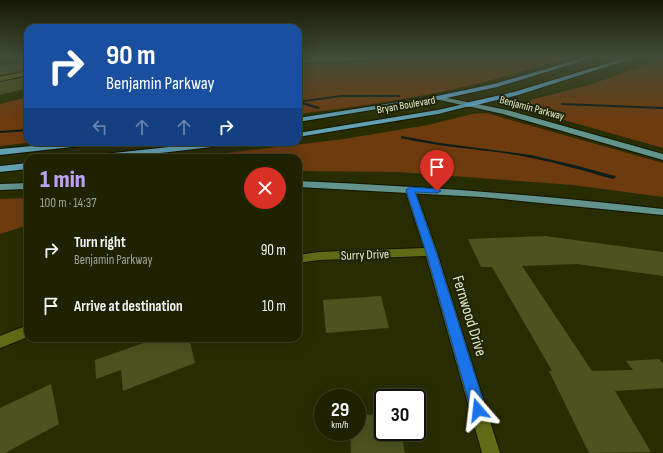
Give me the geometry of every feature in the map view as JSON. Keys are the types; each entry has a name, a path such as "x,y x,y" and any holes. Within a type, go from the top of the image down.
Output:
{"highway":[{"name":"Bryan Boulevard","path":"436,98 495,86 518,79"},
{"name":"Bryan Boulevard","path":"302,134 438,112 516,94 563,79"},
{"name":"Benjamin Parkway","path":"302,119 436,98"},
{"path":"0,152 59,146"},
{"path":"130,154 202,146"},
{"path":"0,169 24,166"}],"main road":[{"name":"Benjamin Parkway","path":"436,98 504,112 663,157"},
{"path":"302,184 464,192 598,204 663,212"},
{"path":"0,187 24,186"}],"street":[{"name":"Fernwood Drive","path":"410,190 431,252 491,453"},
{"name":"Surry Drive","path":"302,258 319,256 431,252"},
{"path":"0,342 24,333"}],"shaded area":[{"path":"302,79 493,79 422,96 302,113"},
{"path":"606,79 663,79 663,148 532,111 527,107 531,100"},
{"path":"24,98 24,143 0,146 0,104"},
{"path":"486,113 663,163 663,197 573,185 398,172 302,171 302,154 218,154 285,146 302,146 302,144 344,139 428,125 472,114"},
{"path":"24,198 24,226 0,234 0,199"}],"building":[{"path":"24,79 24,89 0,95 0,82"},
{"path":"545,236 663,252 663,276 577,264 522,266 592,371 633,370 626,361 659,359 663,364 663,388 615,391 651,452 589,453 549,371 552,371 492,267 481,267 468,239"},
{"path":"381,296 389,328 326,333 323,300"},
{"path":"147,342 190,342 195,363 123,391 121,370 96,379 95,360"},
{"path":"51,384 59,424 5,453 0,453 0,408"},
{"path":"374,414 374,441 403,441 405,453 351,453 350,441 366,441 366,415"}],"waterway":[{"path":"302,101 341,96 399,96"},
{"path":"302,103 318,108"},
{"path":"562,104 663,108"},
{"path":"0,132 24,130"},
{"path":"403,137 440,144 531,156 613,177"}],"route":[{"path":"437,191 410,190 431,252 478,410"}]}
